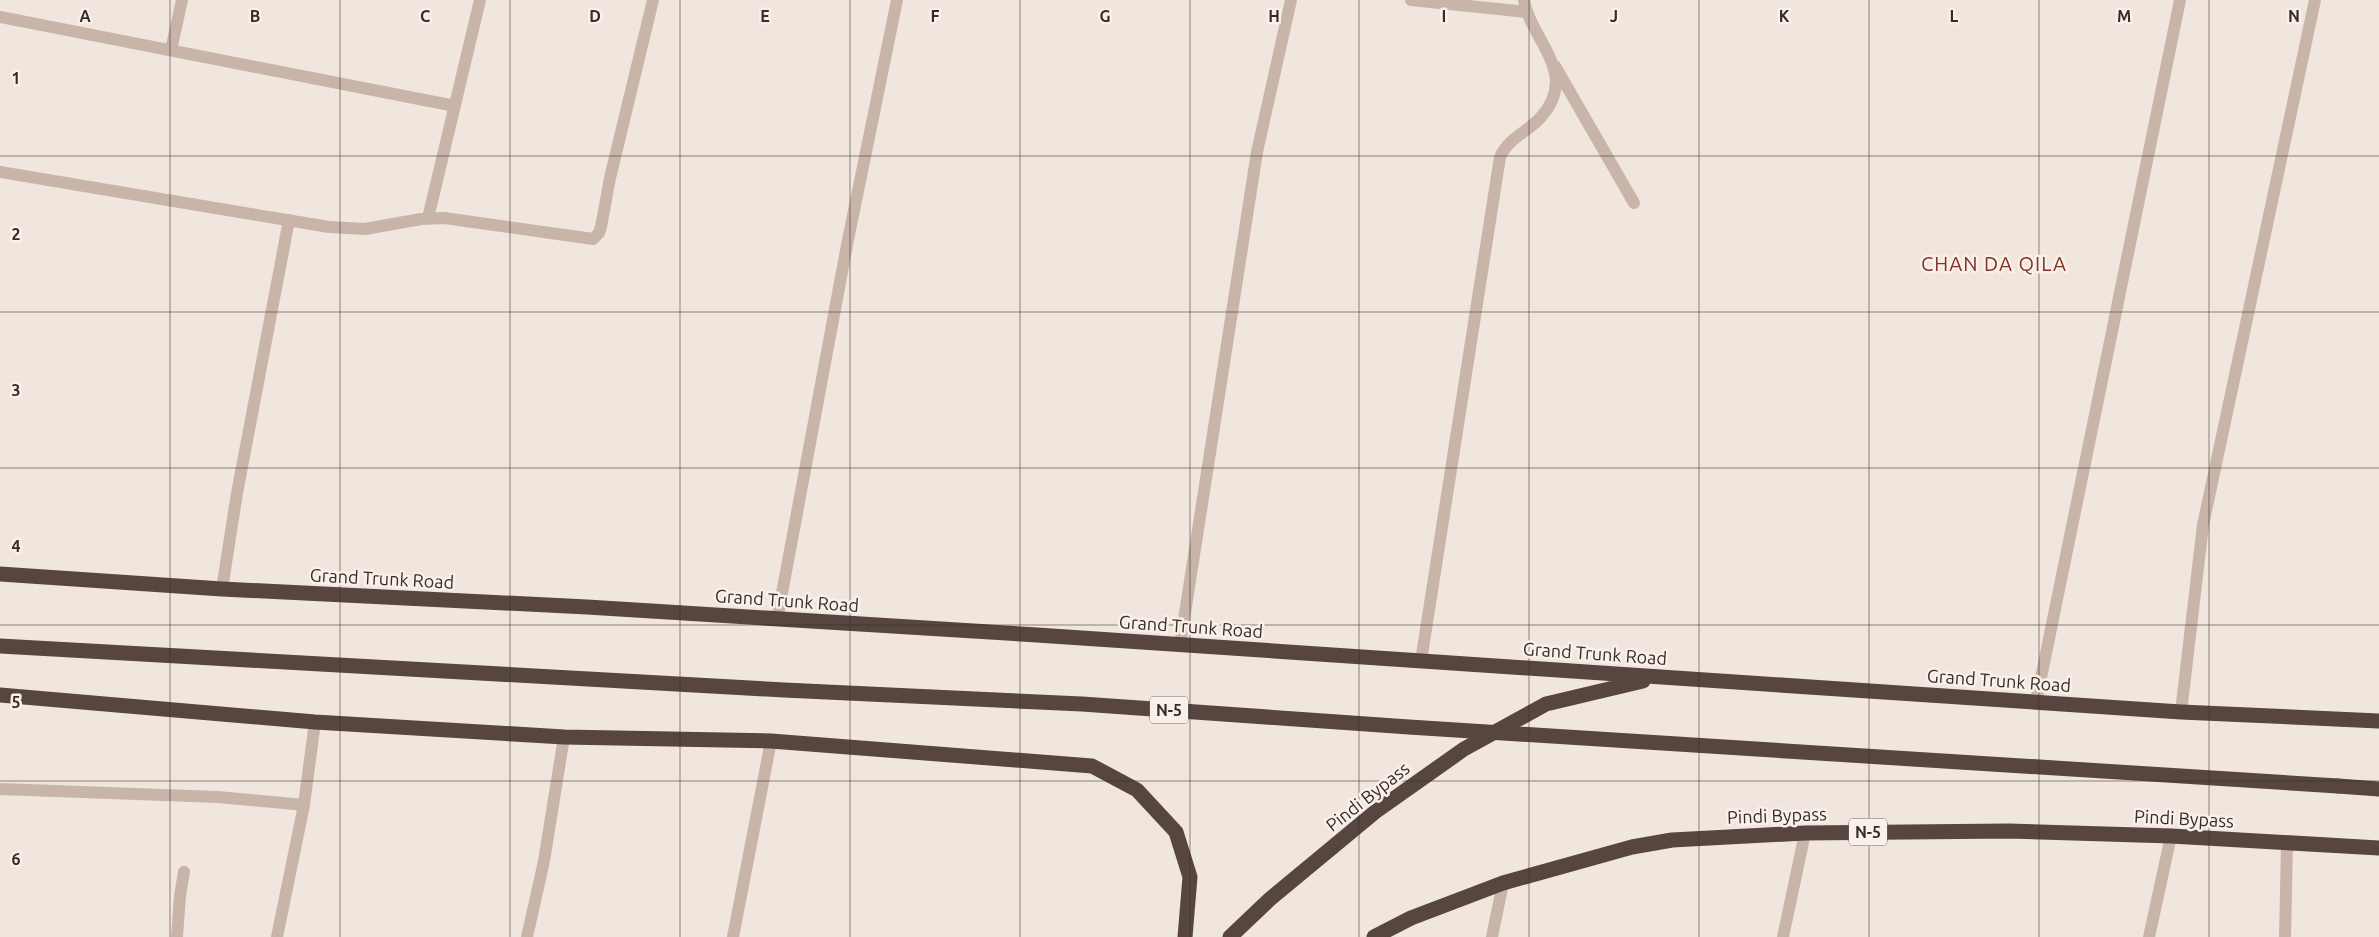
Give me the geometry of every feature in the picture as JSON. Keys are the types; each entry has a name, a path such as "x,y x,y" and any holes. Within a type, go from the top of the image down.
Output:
{"highway":[{"name":"Grand Trunk Road","path":"0,574 222,589 586,607 2182,712 2379,722"},
{"name":"N-5","path":"0,646 784,690 1082,704 1399,727 2379,789"},
{"name":"Pindi Bypass","path":"1230,937 1270,900 1375,812 1464,749 1546,704 1659,677"},
{"path":"0,695 316,722 564,737 771,741 1092,766 1137,790 1176,832 1190,877 1184,937"},
{"name":"Pindi Bypass","path":"1374,937 1411,918 1503,884 1632,848 1672,840 1805,833 2009,831 2171,836 2379,848"}],"street":[{"path":"171,50 182,0"},
{"path":"428,218 480,0"},
{"path":"0,172 329,227 365,229 428,218 444,218 593,239 599,233 653,0"},
{"path":"777,620 847,245 897,0"},
{"path":"1180,645 1257,152 1291,0"},
{"path":"1411,0 1525,6 1554,64 1634,203"},
{"path":"2036,702 2180,0"},
{"path":"2182,712 2203,525 2315,0"},
{"path":"0,17 455,106"},
{"path":"1421,661 1500,157 1503,150 1512,140 1537,123 1551,104 1555,88 1554,64"},
{"path":"222,589 289,220"},
{"path":"277,937 304,805 316,722"},
{"path":"528,937 544,861 564,737"},
{"path":"733,937 771,741"},
{"path":"0,789 218,797 304,805"},
{"path":"1783,937 1805,833"},
{"path":"2149,937 2171,836"},
{"path":"2285,937 2288,843"},
{"path":"178,937 180,891 184,872"},
{"path":"1492,937 1503,884"}],"district":[{"name":"CHAN DA QILA","path":"1994,264"}]}
